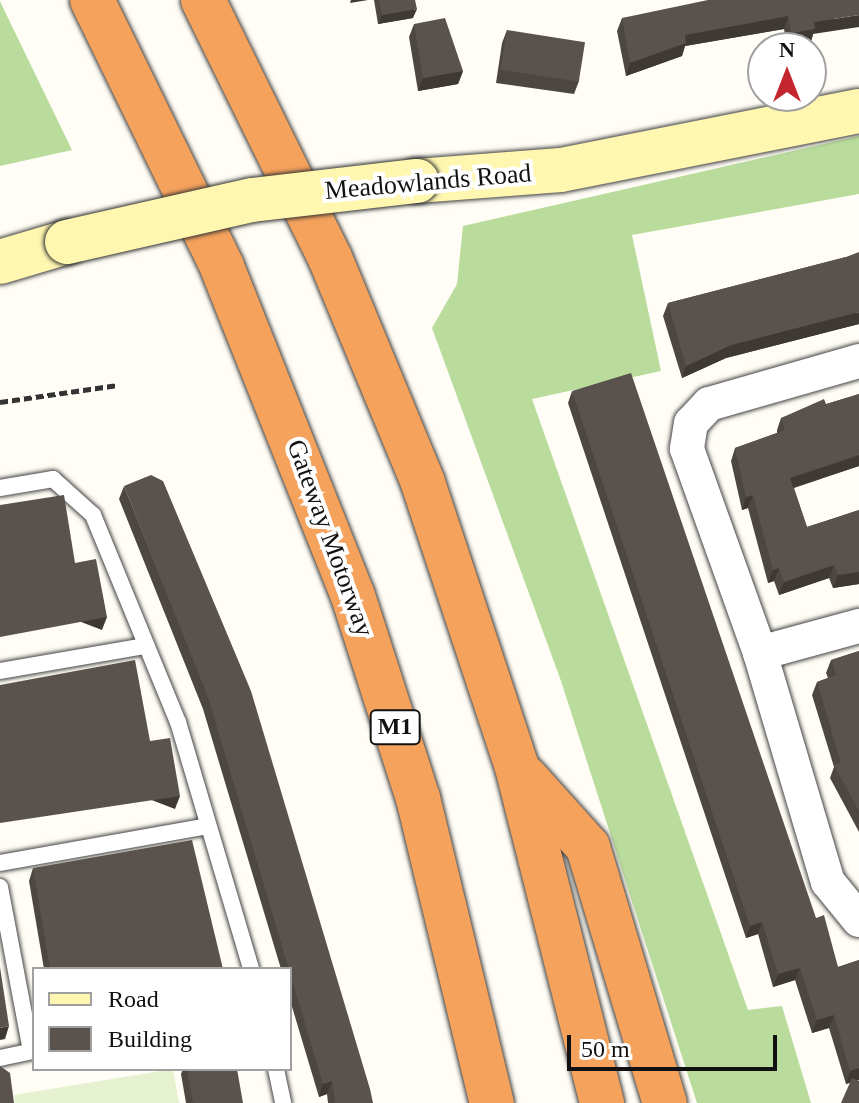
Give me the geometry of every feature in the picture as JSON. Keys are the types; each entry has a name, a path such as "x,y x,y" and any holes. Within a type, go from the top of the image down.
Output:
{"highway":[{"name":"Gateway Motorway","path":"92,0 222,267 343,566 418,798 492,1103"},
{"path":"203,0 274,137 390,396 517,767 602,1103"},
{"path":"517,767 588,847 665,1103"}],"main road":[{"name":"Meadowlands Road","path":"0,262 67,242 252,200 417,181 561,170 859,111"}],"street":[{"path":"859,361 709,404 691,423 687,449 760,653 828,882 859,920"},
{"path":"760,653 859,626"}],"lane":[{"path":"0,488 53,479 75,492 93,515 178,722 250,967"},
{"path":"0,671 145,646"},
{"path":"0,863 207,826"},
{"path":"0,887 32,1046"},
{"path":"0,1058 32,1051"},
{"path":"276,1071 283,1103"}],"path":[{"path":"0,402 118,385"}],"green space":[{"path":"0,1 9,20 72,150 0,166"},
{"path":"859,136 859,194 632,235 661,371 532,399 748,1010 782,1006 811,1103 697,1103 561,681 432,328 457,284 463,226"},
{"path":"173,1071 179,1103 15,1103 14,1095"}],"building":[{"path":"379,0 415,0 417,9 382,15"},
{"path":"708,0 859,0 859,15 814,22 815,29 791,32 788,16 685,35 686,43 630,63 622,18"},
{"path":"445,18 463,71 423,78 414,24"},
{"path":"507,30 585,42 579,82 501,70"},
{"path":"859,252 859,312 731,345 686,366 668,303"},
{"path":"631,373 816,918 824,915 838,967 859,960 859,1068 850,1071 834,1015 817,1020 800,968 778,974 762,922 750,926 572,391"},
{"path":"859,394 859,455 790,478 807,527 859,510 859,572 838,575 834,565 784,582 779,568 773,570 753,495 746,497 735,448 785,430 781,418 824,399 826,404"},
{"path":"151,475 163,481 251,691 373,1103 335,1103 332,1081 323,1084 292,980 292,967 288,967 208,697 124,486"},
{"path":"64,495 75,563 96,559 107,617 0,637 0,505"},
{"path":"859,651 859,811 834,765 841,763 817,682 836,675 831,660"},
{"path":"135,660 150,741 170,738 180,796 0,823 0,685"},
{"path":"192,840 223,967 50,967 33,868"},
{"path":"0,967 9,1026 0,1028"},
{"path":"0,1066 10,1073 14,1103 0,1103"},
{"path":"187,1071 237,1071 243,1103 193,1103"},
{"path":"852,1078 859,1081 859,1103 841,1103"}]}
